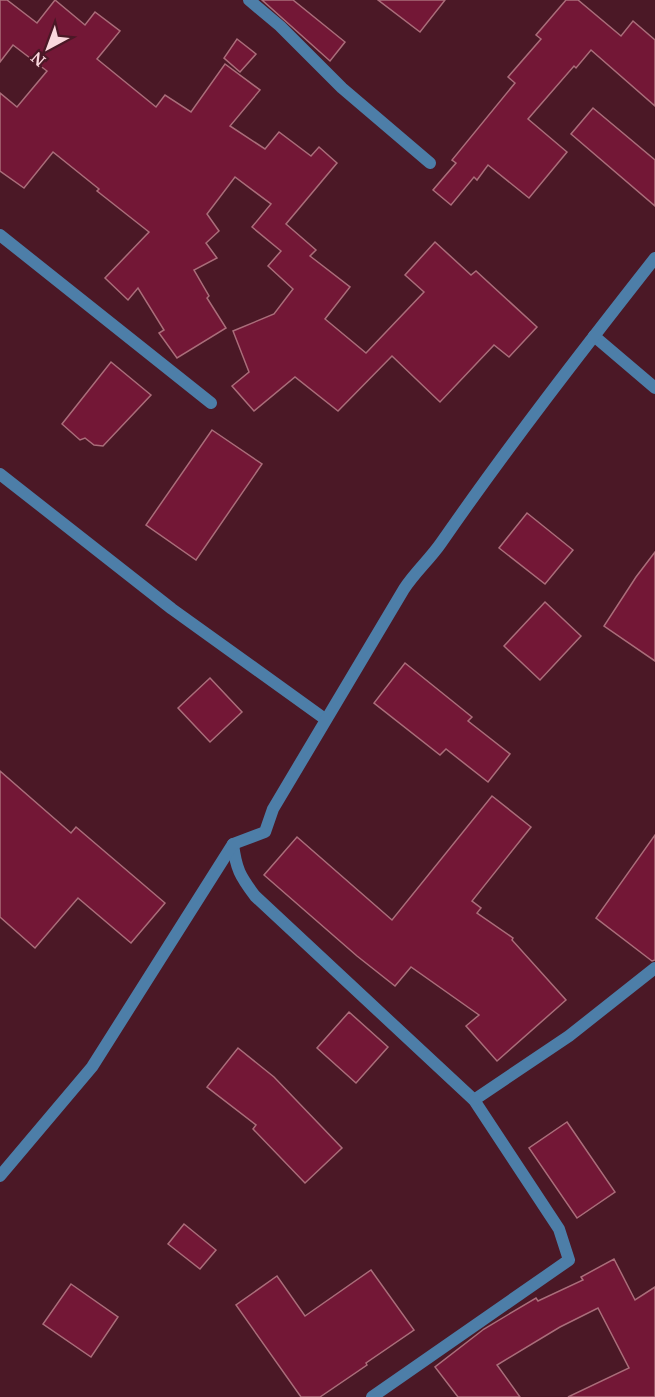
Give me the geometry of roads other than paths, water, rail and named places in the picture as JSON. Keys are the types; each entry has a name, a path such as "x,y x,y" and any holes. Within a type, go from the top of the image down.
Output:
{"street":[{"path":"249,0 280,26 342,88 430,164"},
{"path":"0,235 211,403"},
{"path":"0,1176 92,1067 233,844 265,832 273,809 325,719 347,687 417,569 435,551 594,336 655,258"},
{"path":"594,336 655,388"},
{"path":"0,474 172,609 325,719"},
{"path":"233,844 236,865 242,879 255,896 474,1101 559,1229 569,1260 372,1397"},
{"path":"474,1101 569,1036 655,968"}]}
